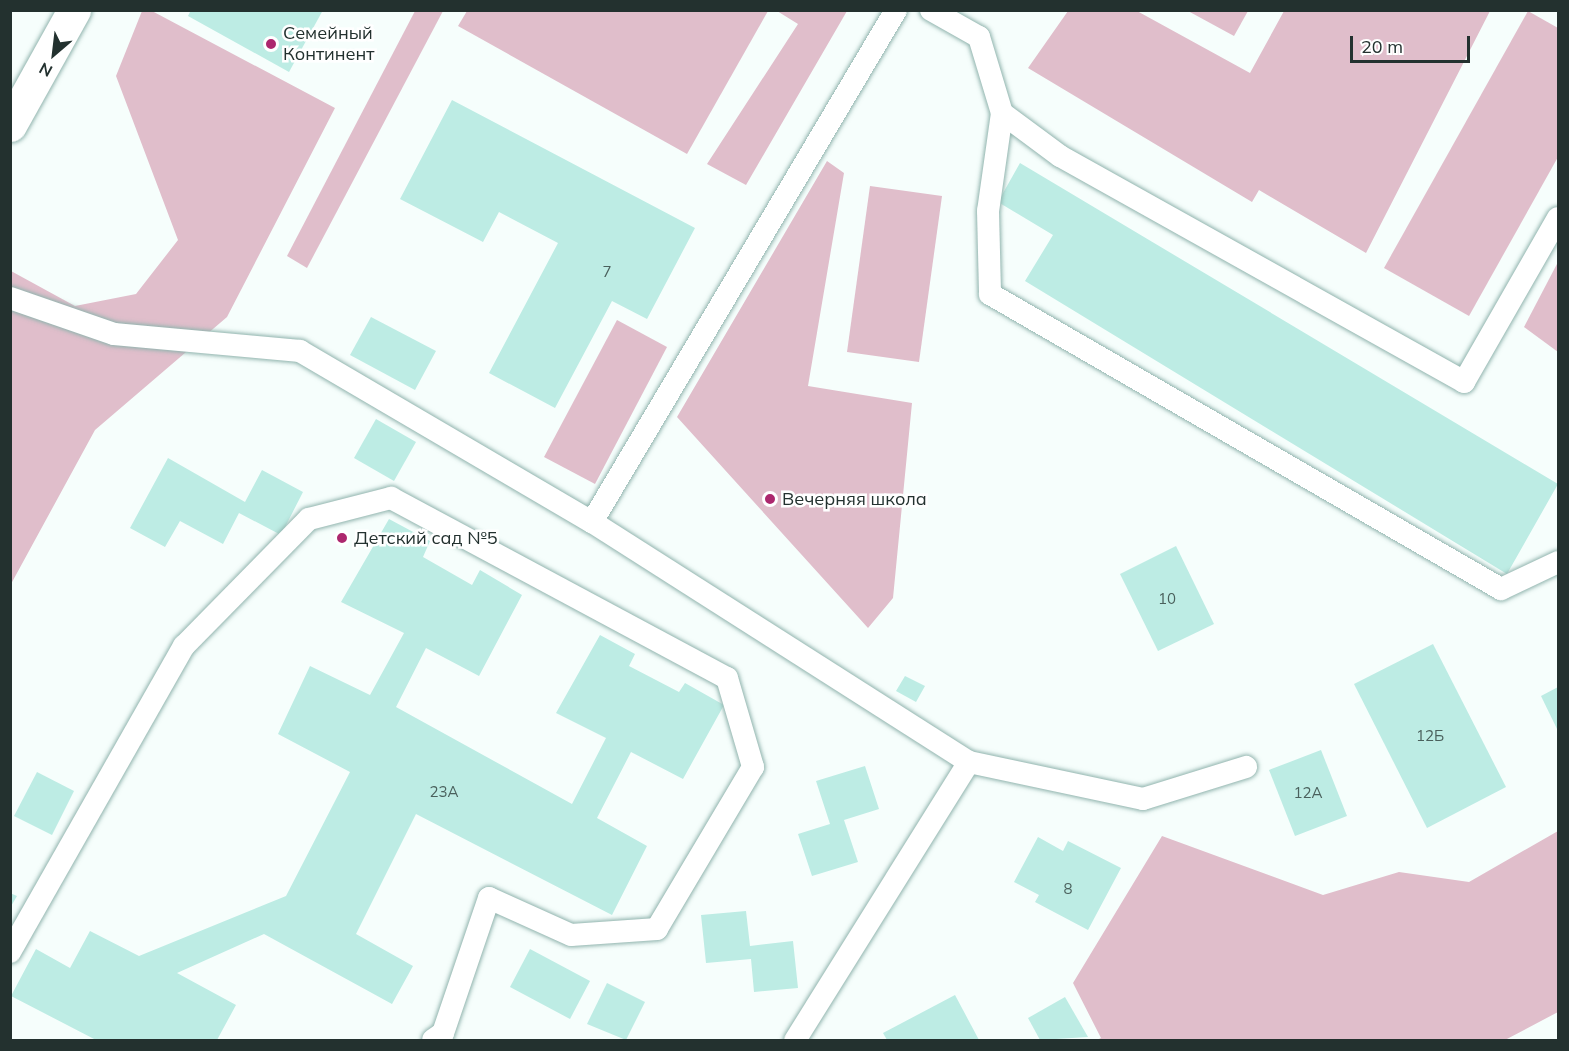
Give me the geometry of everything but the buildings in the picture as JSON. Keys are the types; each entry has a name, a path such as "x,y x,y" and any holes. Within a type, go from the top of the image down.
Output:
{"street":[{"path":"10,125 74,10"}],"lane":[{"path":"592,522 896,10"},
{"path":"931,10 979,37 1002,113 988,212 990,294 1501,589 1558,562"},
{"path":"1002,113 1060,156 1464,382 1558,218"},
{"path":"10,298 114,334 300,351 592,522 969,762 1143,799 1246,767"},
{"path":"10,952 184,645 309,519 391,498 727,678 753,767 657,929 571,935 489,898 444,1038"},
{"path":"795,1041 969,762"}],"shaded area":[{"path":"768,10 687,154 458,26 467,11"},
{"path":"142,11 152,11 335,108 227,317 95,430 11,584 11,271 75,306 136,294 178,240 116,76"},
{"path":"415,11 443,11 307,268 287,256"},
{"path":"777,11 847,11 746,185 707,164 798,24"},
{"path":"1068,11 1137,11 1250,73 1284,11 1490,11 1366,253 1259,190 1252,202 1028,68"},
{"path":"1188,11 1248,11 1234,36"},
{"path":"1528,11 1558,28 1558,157 1469,316 1384,268"},
{"path":"827,161 844,173 808,386 912,403 893,598 868,628 677,417"},
{"path":"870,186 942,196 919,362 847,352"},
{"path":"1558,262 1558,352 1524,327"},
{"path":"617,320 667,347 595,484 544,457"},
{"path":"1558,831 1558,1012 1505,1040 1097,1040 1101,1038 1073,983 1162,836 1323,895 1399,872 1469,882"}],"place":[{"name":"Семейный Континент","path":"271,44"},
{"name":"Вечерняя школа","path":"770,499"},
{"name":"Детский сад №5","path":"342,538"}]}
